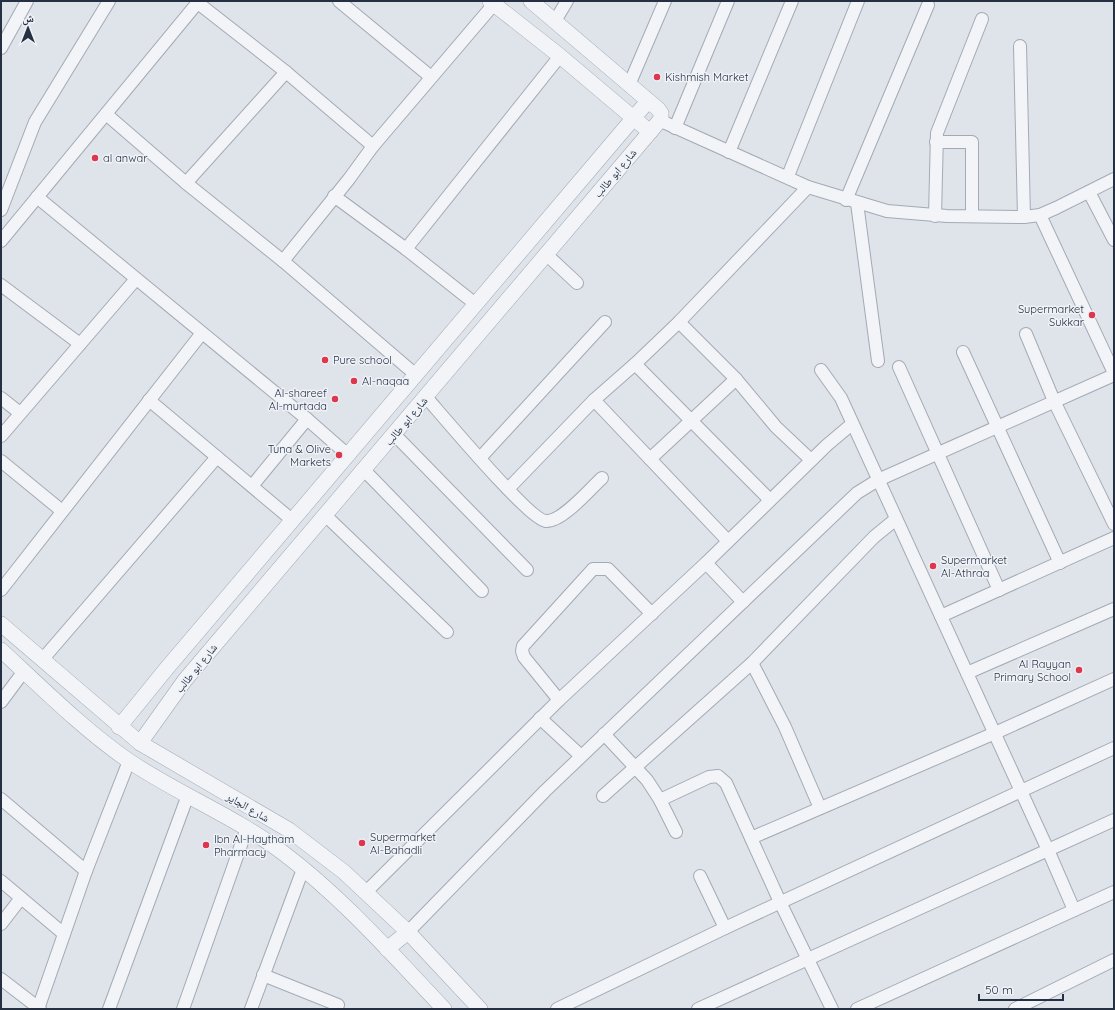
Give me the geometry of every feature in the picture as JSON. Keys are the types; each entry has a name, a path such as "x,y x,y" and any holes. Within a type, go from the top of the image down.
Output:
{"street":[{"path":"2,42 27,1"},
{"path":"1,210 35,122 109,1"},
{"path":"339,1 431,76"},
{"path":"531,1 661,113 655,126"},
{"path":"555,21 567,1"},
{"path":"629,85 665,1"},
{"path":"675,128 728,1"},
{"path":"729,152 792,1"},
{"path":"788,176 858,1"},
{"path":"1,241 199,2 286,72 373,146"},
{"path":"283,261 349,179 373,146 492,3 560,56 634,118 655,126 675,128 788,176 808,187 851,202 887,212 934,216 1024,217 1040,215 1114,180"},
{"path":"878,361 851,202 928,5"},
{"path":"934,216 937,133 982,19"},
{"path":"1020,46 1024,217"},
{"path":"406,249 560,56"},
{"path":"186,182 286,72"},
{"name":"شارع ابو طالب","path":"119,727 292,520 648,101"},
{"path":"106,114 283,261 416,375"},
{"name":"شارع ابو طالب","path":"140,743 185,680 655,126"},
{"path":"936,142 972,142 972,216"},
{"path":"508,489 594,400 679,322 808,187"},
{"path":"1089,192 1114,240"},
{"path":"334,196 406,249 473,302"},
{"path":"37,197 307,419 348,455"},
{"path":"560,205 577,218"},
{"path":"387,949 408,932 581,756 857,493 878,480 1114,374 1040,215"},
{"path":"546,255 577,283"},
{"path":"1,436 136,279"},
{"path":"1,285 80,344"},
{"path":"480,458 605,322"},
{"path":"679,322 736,379 776,427 811,460"},
{"path":"1,590 202,333"},
{"path":"1026,334 1054,401 1114,524"},
{"path":"963,352 996,427 1060,562"},
{"path":"635,364 770,500"},
{"path":"899,367 999,590"},
{"path":"821,370 841,398 1021,790 1074,910"},
{"path":"650,459 736,379"},
{"path":"426,397 508,489 538,518 546,521 558,519 602,478"},
{"path":"1,398 20,413"},
{"path":"149,400 292,520"},
{"path":"594,400 728,541"},
{"path":"252,486 307,419"},
{"path":"366,892 540,718 706,564 811,460 843,430 852,424"},
{"path":"394,434 527,570"},
{"path":"42,660 217,457"},
{"path":"1,461 62,511"},
{"path":"364,470 482,591"},
{"path":"325,515 447,632"},
{"path":"603,796 752,664 874,537 896,519"},
{"path":"941,616 1114,538"},
{"path":"706,564 743,602"},
{"path":"559,700 524,657 522,651 523,646 593,570 608,569 652,614"},
{"path":"967,673 1114,609"},
{"name":"شارع الجاير","path":"1,624 119,727 140,743 289,830 344,872 408,932 480,1009"},
{"name":"شارع الجاير","path":"1,650 70,714 129,761 247,828 282,851 334,895 444,1009"},
{"path":"752,664 785,727 820,808"},
{"path":"167,668 185,680"},
{"path":"1,702 24,671"},
{"path":"751,838 995,733 1114,678"},
{"path":"540,718 581,756"},
{"path":"604,734 646,780 660,800 676,832"},
{"path":"557,1009 780,902 1114,748"},
{"path":"1,979 39,1009 86,871 129,761"},
{"path":"660,800 709,777 718,776 726,783 780,902 832,1009"},
{"path":"109,1009 188,795"},
{"path":"1,799 86,871"},
{"path":"698,1009 807,958 1114,820"},
{"path":"183,1009 247,828"},
{"path":"251,1009 303,869"},
{"path":"700,876 725,928"},
{"path":"1,882 64,934"},
{"path":"857,1009 1114,892"},
{"path":"1,924 22,898"},
{"path":"1015,1009 1114,960"},
{"path":"263,975 338,1005"}],"place":[{"name":"Kishmish Market","path":"657,77"},
{"name":"al anwar","path":"95,158"},
{"name":"Supermarket Sukkar","path":"1092,315"},
{"name":"Pure school","path":"325,360"},
{"name":"Al-naqaa","path":"354,381"},
{"name":"Al-shareef Al-murtada","path":"335,399"},
{"name":"Tuna & Olive Markets","path":"339,455"},
{"name":"Supermarket Al-Athraa","path":"933,566"},
{"name":"Al Rayyan Primary School","path":"1079,670"},
{"name":"Supermarket Al-Bahadli","path":"362,843"},
{"name":"Ibn Al-Haytham Pharmacy","path":"206,845"}]}
